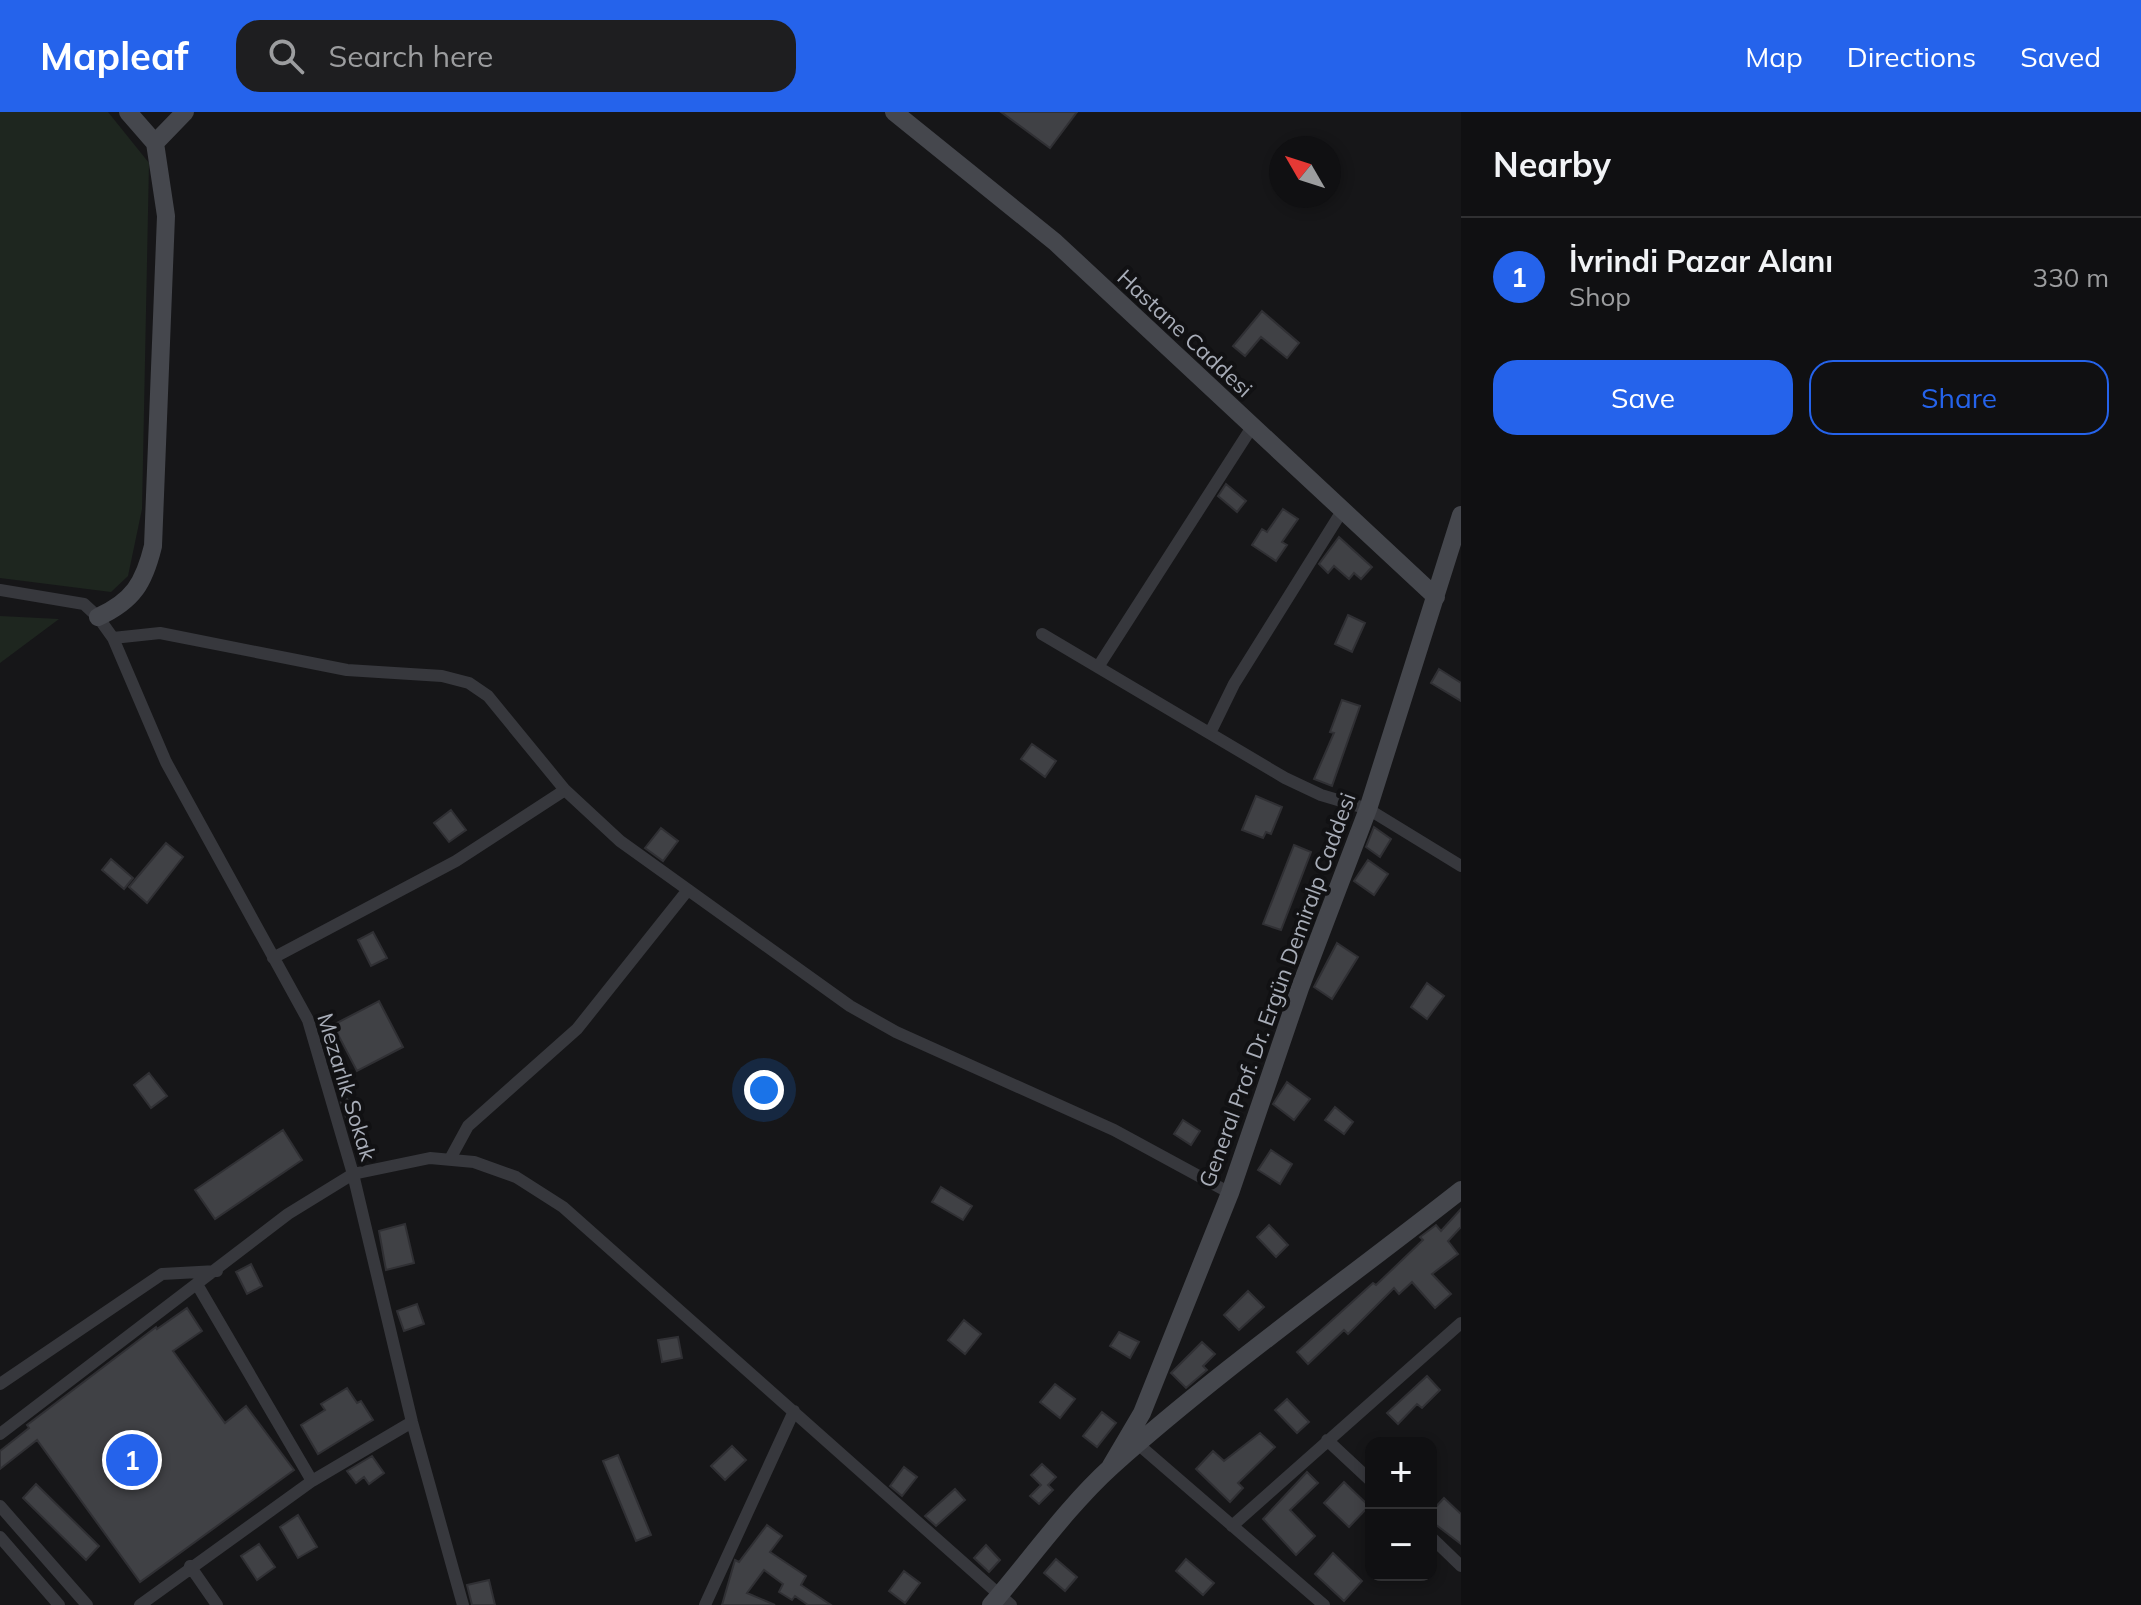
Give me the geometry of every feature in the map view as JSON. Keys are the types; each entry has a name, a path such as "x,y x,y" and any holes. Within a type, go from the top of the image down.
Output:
{"street":[{"path":"0,590 84,604 98,617 120,607 136,592 153,546 166,216 155,143 128,112"},
{"path":"155,143 185,112"},
{"name":"Hastane Caddesi","path":"894,112 1055,242 1436,597"},
{"path":"1098,667 1252,427"},
{"path":"1210,733 1234,684 1342,511"},
{"name":"General Prof. Dr. Ergün Demiralp Caddesi","path":"1109,1469 1142,1413 1230,1193 1300,988 1368,809 1461,515"},
{"name":"Mezarlık Sokak","path":"98,617 113,638 166,762 308,1020 353,1174 412,1422 463,1605"},
{"path":"113,638 160,633 347,670 460,680 488,696 565,790 620,841 872,1020 1101,1124 1230,1193"},
{"path":"1042,634 1303,787 1368,809 1461,866"},
{"path":"273,958 456,861 565,790"},
{"path":"450,1159 468,1126 558,1049 586,1019 687,891"},
{"path":"0,1434 198,1286 288,1214 353,1174 408,1160 450,1159 497,1169 541,1190 794,1411 1001,1602 1109,1469 1199,1389 1279,1332 1461,1190"},
{"path":"0,1384 162,1274 217,1271"},
{"path":"198,1286 312,1481"},
{"path":"1232,1526 1461,1323"},
{"path":"705,1605 794,1411"},
{"path":"140,1605 312,1481 412,1422"},
{"path":"1327,1440 1365,1475"},
{"path":"1139,1445 1324,1605"},
{"path":"0,1506 87,1605"},
{"path":"0,1537 59,1605"},
{"path":"1437,1543 1461,1566"},
{"path":"190,1566 217,1605"},
{"path":"1303,1605 1313,1595"}],"shaded area":[{"path":"0,112 108,112 149,163 142,509 128,576 111,592 0,578"},
{"path":"0,616 59,619 0,663"}],"building":[{"path":"1001,112 1077,112 1050,148"},
{"path":"1262,311 1299,343 1287,358 1261,337 1245,356 1233,346"},
{"path":"1226,484 1246,501 1237,512 1218,496"},
{"path":"1283,509 1298,519 1282,542 1287,545 1276,561 1252,545 1262,529 1267,532"},
{"path":"1339,537 1372,567 1361,579 1354,573 1349,579 1334,566 1328,573 1319,564"},
{"path":"1348,615 1365,623 1352,652 1335,644"},
{"path":"1439,669 1461,683 1461,701 1431,683"},
{"path":"1342,700 1360,706 1332,786 1314,779 1334,733 1330,732"},
{"path":"1032,744 1056,761 1045,777 1021,759"},
{"path":"1256,796 1282,807 1271,834 1266,832 1263,838 1242,830"},
{"path":"451,810 466,830 449,842 434,823"},
{"path":"1374,827 1391,839 1380,857 1366,847"},
{"path":"661,828 678,841 663,861 645,848"},
{"path":"166,843 183,857 147,903 129,887"},
{"path":"1294,845 1311,852 1281,930 1263,924"},
{"path":"111,859 133,878 124,889 102,870"},
{"path":"1368,860 1388,874 1374,895 1354,881"},
{"path":"373,932 387,958 371,966 358,940"},
{"path":"1337,943 1358,957 1332,999 1314,987"},
{"path":"1427,983 1444,996 1427,1019 1411,1007"},
{"path":"379,1001 403,1047 357,1071 333,1025"},
{"path":"149,1073 167,1096 151,1108 134,1085"},
{"path":"1287,1082 1310,1099 1294,1120 1273,1104"},
{"path":"347,1099 372,1150 359,1156 341,1102"},
{"path":"1335,1107 1353,1122 1344,1134 1325,1120"},
{"path":"1183,1120 1200,1131 1191,1145 1174,1134"},
{"path":"283,1130 302,1160 215,1219 195,1190"},
{"path":"1271,1150 1292,1164 1280,1184 1258,1170"},
{"path":"941,1187 972,1206 963,1220 932,1202"},
{"path":"1461,1209 1461,1227 1448,1241 1458,1254 1432,1274 1451,1294 1435,1308 1412,1282 1399,1294 1394,1288 1348,1334 1344,1330 1308,1364 1297,1352 1373,1283 1376,1285 1423,1240 1420,1237 1436,1225 1441,1231"},
{"path":"405,1224 414,1263 386,1270 379,1231"},
{"path":"1269,1225 1288,1245 1276,1257 1257,1237"},
{"path":"251,1264 262,1286 247,1294 236,1272"},
{"path":"1248,1291 1264,1307 1239,1330 1224,1315"},
{"path":"417,1304 424,1324 404,1331 397,1311"},
{"path":"187,1308 202,1331 173,1351 225,1423 246,1406 294,1470 140,1582 37,1440 0,1469 0,1451 29,1428 27,1425 156,1327"},
{"path":"964,1320 981,1334 965,1354 948,1340"},
{"path":"1119,1332 1139,1342 1130,1358 1110,1346"},
{"path":"678,1337 682,1358 662,1362 658,1340"},
{"path":"1202,1342 1215,1354 1203,1366 1207,1370 1186,1388 1171,1373"},
{"path":"1427,1376 1440,1390 1422,1408 1417,1404 1398,1424 1387,1413"},
{"path":"1055,1384 1075,1399 1060,1418 1040,1402"},
{"path":"347,1388 357,1403 361,1401 373,1420 318,1454 301,1425 325,1410 321,1404"},
{"path":"1287,1399 1309,1422 1297,1433 1275,1410"},
{"path":"1102,1412 1116,1423 1097,1447 1083,1436"},
{"path":"1260,1433 1275,1447 1238,1483 1243,1488 1230,1502 1196,1469 1213,1451 1224,1461"},
{"path":"732,1446 746,1460 725,1480 711,1466"},
{"path":"618,1455 651,1535 636,1541 603,1461"},
{"path":"372,1456 384,1473 369,1484 364,1477 356,1483 347,1471"},
{"path":"1042,1464 1056,1477 1048,1485 1053,1490 1039,1504 1030,1496 1041,1485 1031,1475"},
{"path":"904,1467 917,1477 902,1496 890,1486"},
{"path":"1307,1472 1318,1483 1290,1510 1315,1536 1296,1555 1263,1519"},
{"path":"1344,1482 1365,1502 1365,1510 1349,1527 1324,1503"},
{"path":"36,1484 99,1546 86,1560 23,1498"},
{"path":"955,1489 965,1500 936,1526 925,1516"},
{"path":"1444,1498 1461,1514 1461,1544 1437,1526 1437,1506"},
{"path":"298,1515 317,1547 298,1558 280,1527"},
{"path":"767,1525 782,1536 770,1552 806,1576 801,1585 831,1605 808,1605 795,1596 792,1600 779,1592 783,1584 764,1570 747,1593 775,1605 722,1605 735,1560 739,1562"},
{"path":"259,1544 275,1567 257,1580 241,1556"},
{"path":"986,1545 1000,1560 989,1572 974,1558"},
{"path":"1333,1553 1362,1581 1344,1601 1315,1574"},
{"path":"1056,1559 1077,1577 1065,1591 1044,1573"},
{"path":"1186,1559 1214,1583 1203,1595 1176,1571"},
{"path":"904,1571 920,1583 905,1603 889,1591"},
{"path":"489,1580 495,1605 472,1605 467,1585"}],"place":[{"name":"İvrindi Pazar Alanı","path":"132,1460"}]}
